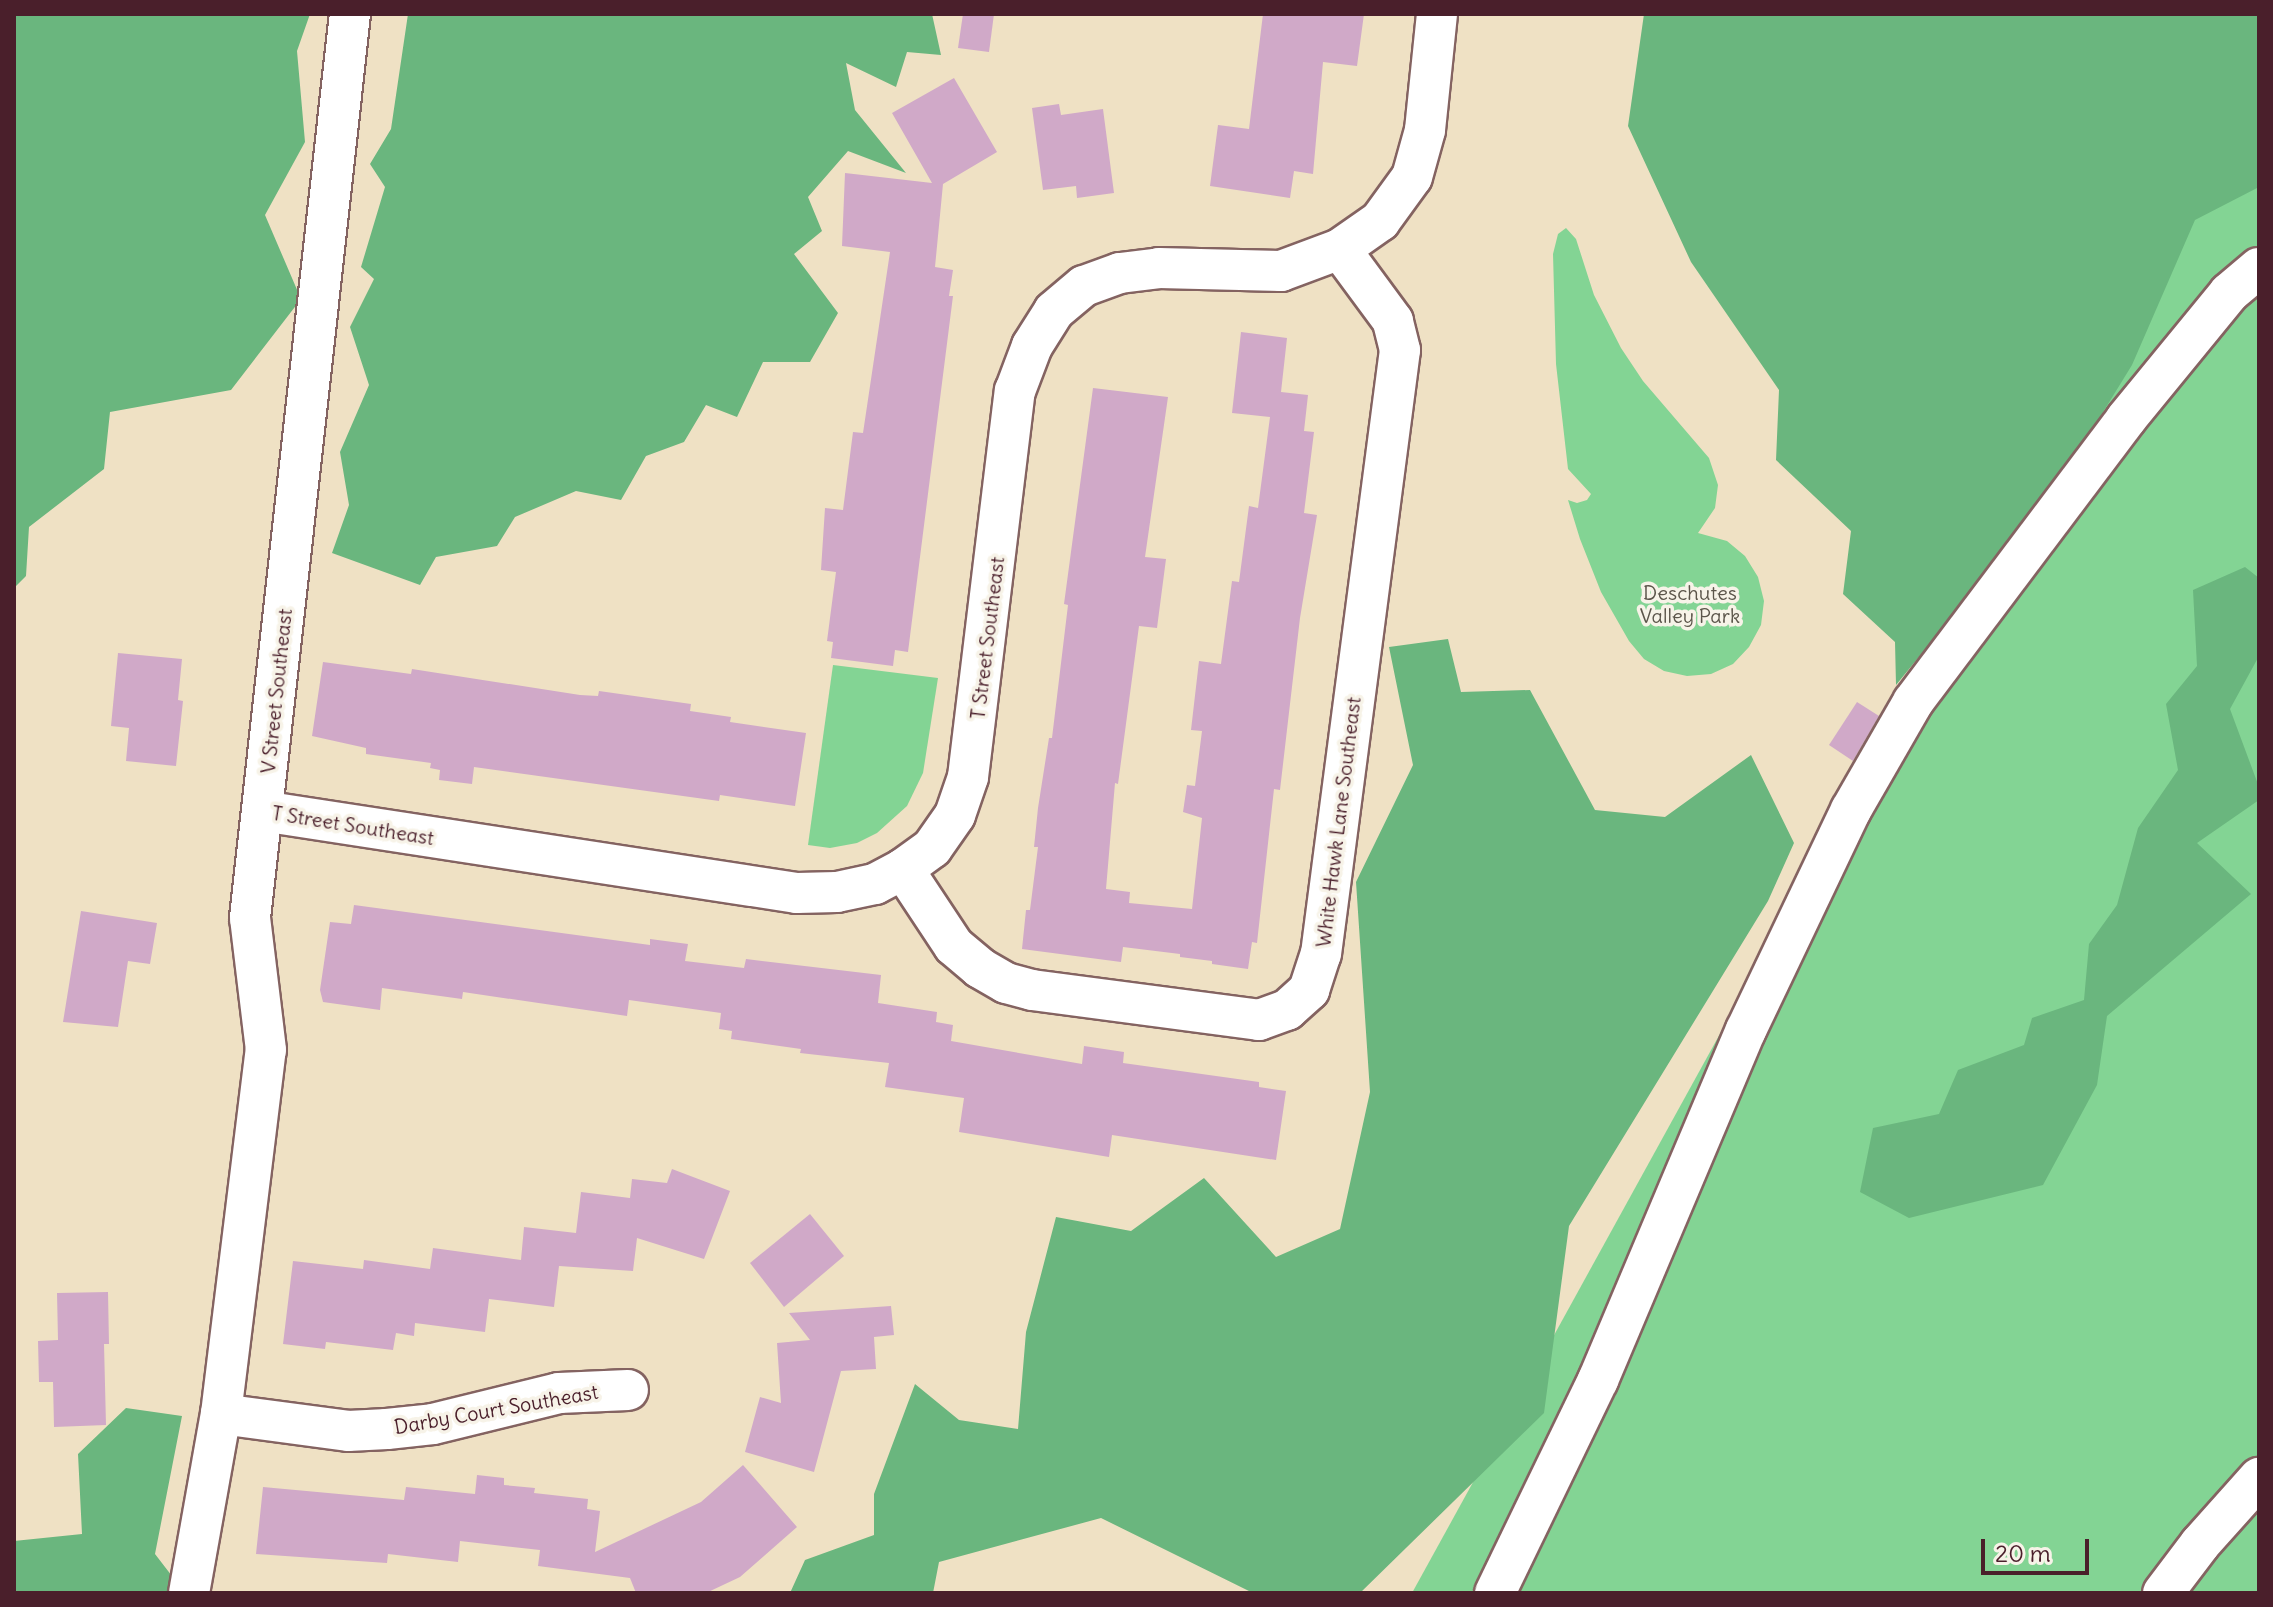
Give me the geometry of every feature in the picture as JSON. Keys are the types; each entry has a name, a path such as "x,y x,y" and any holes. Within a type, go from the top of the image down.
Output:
{"street":[{"name":"V Street Southeast","path":"194,1577 221,1414 266,1050 250,918 350,14"},
{"name":"T Street Southeast","path":"262,811 797,893 837,892 875,884 903,869 932,848 955,815 968,777 1015,391 1032,346 1054,311 1084,286 1120,273 1159,268 1281,271 1340,249 1380,221 1412,177 1425,130 1437,14"},
{"name":"White Hawk Lane Southeast","path":"903,869 954,946 980,968 1006,983 1032,990 1259,1020 1287,1010 1309,990 1321,954 1400,350 1393,321 1340,249"},
{"path":"1495,1593 1553,1479 1598,1380 1746,1030 1851,810 1913,702 2126,419 2229,293 2259,268"},
{"name":"Darby Court Southeast","path":"221,1414 348,1431 387,1429 433,1424 559,1393 628,1390"},
{"path":"2163,1593 2200,1544 2259,1478"}],"green space":[{"path":"14,14 310,14 297,51 305,142 265,215 301,299 231,390 110,412 104,469 29,527 26,576 14,588"},
{"path":"408,14 932,14 941,55 907,52 896,87 846,63 855,110 906,173 848,151 808,197 822,231 794,254 838,313 810,362 763,362 737,417 706,405 684,442 646,456 621,500 576,491 515,517 497,546 436,557 420,585 332,553 349,505 340,452 369,385 350,327 374,279 361,267 385,187 370,164 391,129"},
{"path":"1644,14 2259,14 2259,187 2195,220 2132,365 2055,490 1896,685 1895,642 1843,594 1851,531 1776,460 1779,390 1691,262 1628,126"},
{"path":"2259,156 2259,1593 1412,1593 2177,204"},
{"name":"Deschutes Valley Park","path":"1566,228 1576,239 1594,295 1621,348 1643,381 1709,458 1718,485 1715,508 1698,533 1727,541 1745,556 1758,577 1764,601 1761,625 1749,647 1733,664 1711,674 1687,676 1664,671 1644,659 1629,641 1601,592 1580,539 1568,500 1577,503 1587,500 1591,494 1568,469 1556,364 1553,254 1558,234"},
{"path":"2245,567 2259,578 2259,656 2230,709 2259,787 2259,800 2197,843 2251,894 2107,1016 2097,1085 2043,1185 1909,1218 1860,1192 1873,1128 1939,1114 1958,1070 2024,1045 2032,1018 2084,1000 2089,944 2117,905 2138,828 2178,770 2166,704 2197,666 2193,590"},
{"path":"1448,639 1461,692 1530,690 1595,810 1665,817 1751,755 1794,843 1768,901 1569,1226 1544,1413 1360,1593 1253,1593 1101,1518 939,1562 933,1593 790,1593 805,1560 874,1535 874,1494 915,1384 959,1420 1018,1429 1026,1332 1056,1217 1131,1231 1204,1178 1276,1257 1340,1229 1370,1092 1356,882 1413,765 1389,647"},
{"path":"833,665 938,678 923,773 907,806 877,833 857,843 830,848 808,845"},
{"path":"126,1408 182,1416 155,1554 185,1593 14,1593 14,1541 82,1534 78,1454"}],"building":[{"path":"963,14 994,14 989,52 958,48"},
{"path":"1263,14 1364,14 1357,66 1323,62 1313,174 1294,171 1290,198 1210,186 1218,125 1249,129"},
{"path":"954,78 997,152 943,184 935,267 953,270 949,296 953,296 908,652 895,650 893,666 831,658 833,642 827,641 836,572 821,570 825,508 843,510 853,432 863,433 890,252 842,246 845,173 932,183 892,113"},
{"path":"1059,104 1061,115 1103,109 1114,193 1077,198 1076,186 1043,190 1032,108"},
{"path":"1241,332 1287,338 1281,392 1308,395 1304,431 1314,432 1304,513 1317,515 1300,618 1280,790 1274,789 1257,943 1252,942 1248,969 1180,957 1180,954 1123,947 1121,962 1022,949 1038,847 1034,847 1038,808 1049,738 1052,738 1068,605 1064,604 1093,388 1168,397 1145,557 1166,559 1157,628 1139,626 1118,784 1115,783 1106,889 1130,892 1129,903 1192,909 1202,818 1183,812 1187,785 1195,786 1202,731 1191,730 1199,661 1221,664 1232,581 1239,582 1249,506 1258,508 1270,417 1232,413"},
{"path":"118,653 182,659 178,700 183,701 176,766 126,761 129,728 111,726"},
{"path":"323,662 411,674 412,669 580,695 598,696 599,691 691,704 690,711 731,717 730,722 806,733 795,806 720,795 719,801 474,767 472,784 439,780 440,770 430,768 431,763 366,754 366,748 312,736"},
{"path":"1857,702 1879,716 1853,761 1829,745"},
{"path":"354,905 650,945 650,939 688,944 685,961 744,968 746,959 881,975 878,1003 937,1012 936,1022 953,1025 951,1041 1082,1064 1084,1046 1124,1052 1123,1063 1259,1082 1259,1087 1286,1091 1276,1160 1112,1135 1109,1157 959,1132 964,1098 885,1087 889,1063 800,1053 801,1049 731,1039 732,1031 719,1029 721,1013 629,1000 627,1016 463,992 462,999 382,988 380,1010 323,1002 320,990 330,922 351,924"},
{"path":"81,911 157,923 150,964 128,961 118,1027 63,1022"},
{"path":"672,1169 730,1191 704,1259 637,1238 633,1271 559,1266 554,1307 489,1299 485,1332 415,1323 414,1336 396,1333 393,1350 326,1342 325,1349 283,1344 293,1261 363,1269 364,1260 430,1269 433,1248 521,1260 524,1227 576,1233 581,1192 630,1198 632,1179 667,1183"},
{"path":"810,1214 844,1256 784,1307 750,1263"},
{"path":"108,1292 109,1344 104,1344 106,1425 54,1427 53,1382 39,1382 38,1341 58,1340 57,1293"},
{"path":"891,1306 894,1335 874,1337 876,1369 841,1371 814,1472 745,1452 760,1397 781,1403 777,1343 810,1340 789,1313"},
{"path":"743,1465 797,1527 740,1577 706,1593 636,1593 630,1578 538,1566 540,1550 460,1541 458,1562 388,1554 387,1563 256,1554 263,1487 404,1500 406,1487 475,1494 477,1475 504,1478 504,1485 535,1488 534,1493 588,1499 587,1509 600,1511 595,1552 701,1502"}]}
